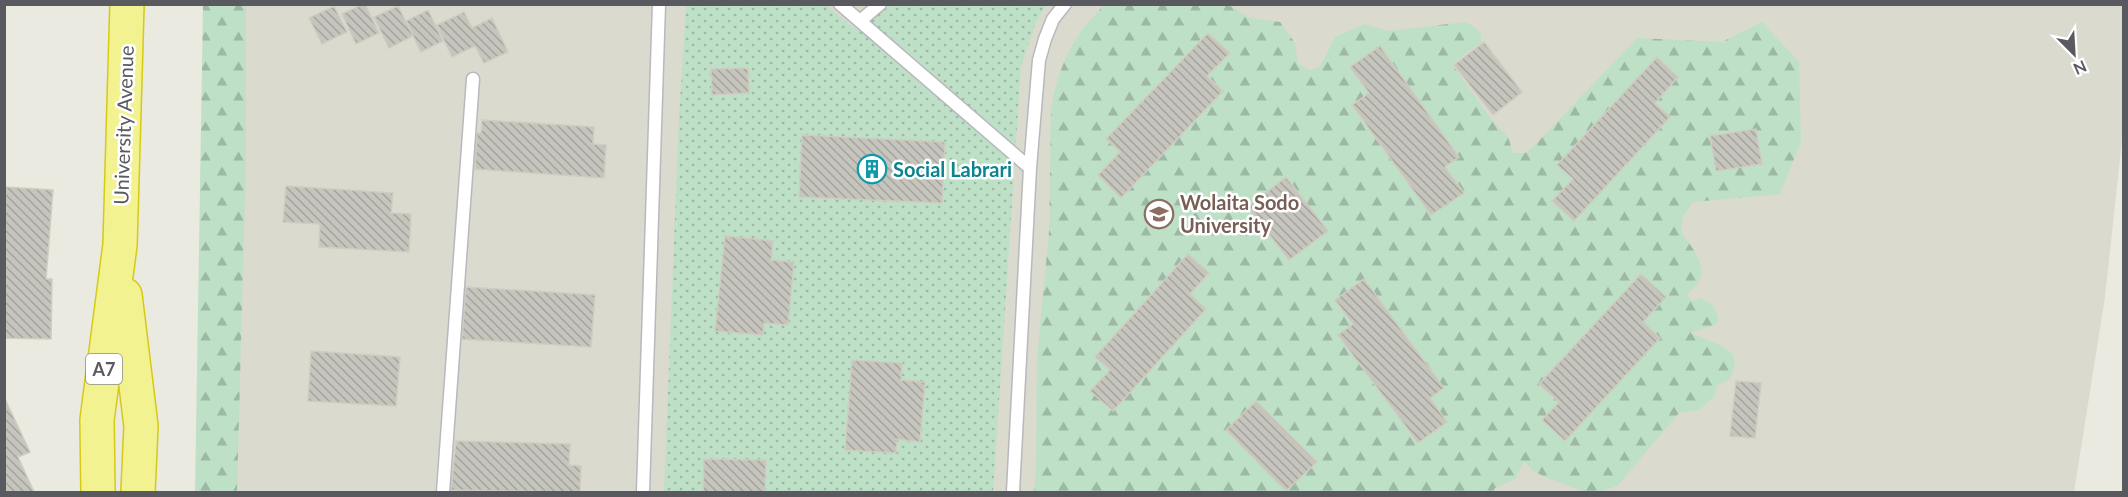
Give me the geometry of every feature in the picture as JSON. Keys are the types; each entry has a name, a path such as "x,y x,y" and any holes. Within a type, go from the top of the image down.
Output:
{"highway":[{"name":"University Avenue","path":"98,492 97,420 120,245 127,4"},
{"name":"University Avenue","path":"120,245 141,426 138,492"}],"lane":[{"path":"643,492 659,4"},
{"path":"840,4 1030,168"},
{"path":"860,21 880,4"},
{"path":"1014,492 1030,168 1039,60 1053,19 1065,4"},
{"path":"443,492 473,79"}],"shaded area":[{"name":"Wolaita Sodo University","path":"206,5 2123,5 2123,131 2105,297 2074,492 200,492"}],"green space":[{"path":"203,5 246,5 246,159 237,492 195,492"},
{"path":"686,5 826,5 858,31 890,5 1046,5 1036,22 1021,66 993,492 664,492 679,118"},
{"path":"1104,5 1224,5 1233,7 1249,18 1280,22 1295,43 1298,64 1309,70 1320,67 1335,37 1364,24 1389,31 1465,22 1481,33 1481,42 1452,64 1492,120 1508,137 1513,153 1525,153 1533,147 1637,38 1722,42 1762,22 1799,62 1801,142 1780,194 1693,202 1683,216 1681,233 1697,255 1701,271 1700,279 1688,293 1688,297 1693,301 1700,298 1710,304 1715,309 1718,320 1715,325 1690,333 1720,345 1733,354 1735,363 1730,379 1716,386 1715,396 1699,410 1679,413 1617,486 1599,492 1585,492 1543,476 1532,470 1524,461 1515,479 1495,488 1493,492 1034,492 1037,359 1049,232 1051,108 1058,77 1071,47 1082,30"}],"building":[{"path":"363,4 379,33 356,44 342,14"},
{"path":"334,6 347,32 322,44 309,18"},
{"path":"398,6 413,36 389,48 374,17"},
{"path":"428,10 443,41 421,52 406,21"},
{"path":"464,12 472,28 492,18 508,52 484,63 475,46 452,57 437,25"},
{"path":"1208,33 1230,53 1207,76 1223,91 1121,198 1098,175 1120,152 1106,139"},
{"path":"1484,42 1522,92 1493,115 1454,65"},
{"path":"1380,46 1459,157 1445,167 1464,193 1431,215 1352,105 1369,93 1350,67"},
{"path":"1657,57 1678,77 1655,103 1670,117 1574,221 1552,201 1573,179 1557,165"},
{"path":"748,68 749,93 712,95 711,69"},
{"path":"482,120 594,127 593,144 606,145 604,178 475,169 477,133 481,133"},
{"path":"1756,129 1762,164 1716,171 1710,136"},
{"name":"Social Labrari","path":"802,135 945,142 942,203 799,197"},
{"path":"1286,177 1328,231 1289,260 1248,207"},
{"path":"286,186 393,193 391,213 411,214 409,252 319,247 320,224 283,222"},
{"path":"4,187 53,190 46,279 52,279 51,339 4,338"},
{"path":"725,236 773,241 771,260 794,262 788,325 764,323 763,335 715,331"},
{"path":"1188,254 1209,273 1190,294 1206,309 1113,411 1090,391 1110,370 1095,357"},
{"path":"1641,274 1666,297 1643,322 1660,338 1565,441 1542,420 1559,402 1539,384"},
{"path":"1364,279 1444,388 1430,398 1447,422 1418,443 1338,335 1353,324 1335,300"},
{"path":"466,287 595,295 591,347 462,339"},
{"path":"311,351 400,357 396,406 308,401"},
{"path":"852,360 902,363 901,380 925,382 920,442 897,439 896,453 845,450"},
{"path":"1736,381 1761,383 1755,438 1730,436"},
{"path":"4,397 30,452 18,457 34,492 4,492"},
{"path":"1256,401 1317,462 1286,491 1226,430"},
{"path":"456,441 570,444 569,465 581,466 580,492 451,490"},
{"path":"704,459 766,460 765,492 703,492"}],"place":[{"name":"Social Labrari","path":"872,169"},
{"name":"Wolaita Sodo University","path":"1159,214"}]}
